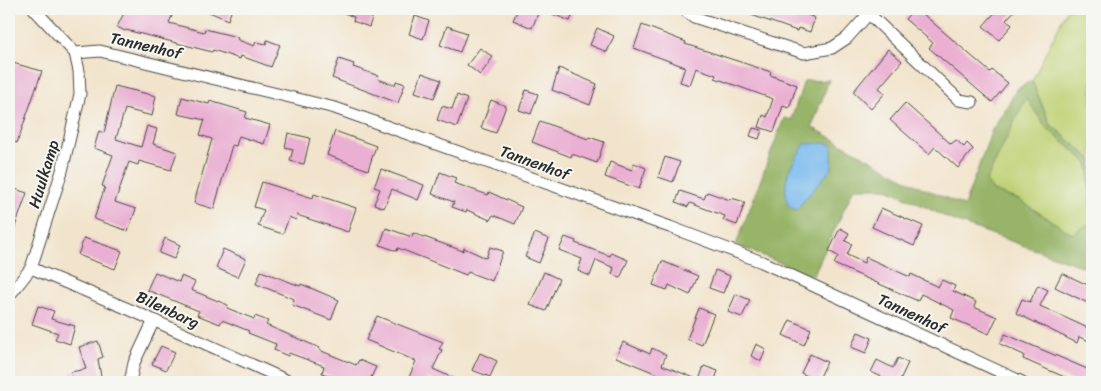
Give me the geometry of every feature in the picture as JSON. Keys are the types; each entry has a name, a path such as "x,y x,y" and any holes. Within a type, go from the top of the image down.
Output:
{"street":[{"path":"34,9 75,53"},
{"path":"683,9 694,17 804,53 832,48 847,38 871,11 959,100 972,102"},
{"name":"Tannenhof","path":"75,53 100,51 335,108 762,262 1022,382"},
{"name":"Huulkamp","path":"9,296 31,268 64,162 80,94 79,70 75,53"},
{"name":"Bilenbarg","path":"31,268 154,320 290,382"},
{"path":"130,382 134,363 154,320"}],"green space":[{"path":"1067,9 1092,9 1092,171 1091,159 1050,124 1032,81"},
{"path":"829,80 812,127 914,184 964,206 992,130 1018,88 1032,81 1050,124 1091,159 1092,270 952,220 886,188 854,188 813,276 736,245 784,118 791,120 804,81","holes":["1026,98 1046,127 1088,163 1091,223 1072,234 1019,200 993,191 986,181"]},
{"path":"1026,97 1046,127 1088,163 1091,223 1072,234 1019,200 993,191 985,181"}],"water":[{"path":"828,143 832,145 832,168 796,210 788,206 786,180 795,159 805,144"}],"building":[{"path":"126,9 175,9 169,23 204,32 205,29 237,37 238,40 254,46 256,42 266,44 267,40 280,45 271,67 241,56 240,59 213,50 212,52 125,31 117,27"},
{"path":"202,9 232,9 228,20"},
{"path":"334,9 365,9 374,12 369,27 353,21 354,17"},
{"path":"518,9 540,9 532,28 513,20"},
{"path":"540,9 575,9 570,21"},
{"path":"740,9 798,9 815,18 810,32 798,28 797,31 740,11"},
{"path":"914,9 928,9 923,14 990,72 992,70 1008,83 992,102 929,48 933,43 905,19"},
{"path":"998,9 1016,9 1006,20 1012,25 999,40 983,26"},
{"path":"415,16 429,21 423,39 409,34"},
{"path":"642,25 686,42 685,44 771,72 770,75 797,85 789,108 783,106 774,132 759,127 763,115 767,117 773,99 715,78 716,75 696,68 690,85 680,82 685,67 634,48"},
{"path":"447,26 467,33 460,52 440,45"},
{"path":"597,28 614,36 607,52 590,45"},
{"path":"480,48 493,57 480,75 467,65"},
{"path":"888,49 902,61 879,88 885,93 871,109 853,92"},
{"path":"339,59 354,64 353,67 379,76 378,79 395,85 396,81 405,84 398,103 332,78"},
{"path":"9,62 42,71 17,143 9,140"},
{"path":"559,68 597,84 590,105 552,90"},
{"path":"422,73 441,80 434,98 415,92"},
{"path":"115,86 156,96 152,116 125,109 116,139 141,147 147,126 157,129 153,144 177,152 171,170 139,161 138,165 129,162 115,202 136,209 128,231 94,219 105,187 102,186 113,155 94,148 99,131 104,133"},
{"path":"526,90 538,94 531,114 519,110"},
{"path":"457,95 467,99 457,127 437,120 442,106 452,109"},
{"path":"182,97 209,104 210,101 247,112 245,118 270,125 264,144 239,136 236,146 232,145 214,209 194,203 212,139 200,135 205,120 178,114"},
{"path":"491,100 506,106 496,133 481,128"},
{"path":"905,103 951,144 956,140 964,147 967,143 973,149 958,168 935,147 929,154 890,120"},
{"path":"540,121 588,139 589,137 604,142 597,163 572,154 571,157 532,142"},
{"path":"753,128 762,130 759,139 750,136"},
{"path":"335,131 376,146 368,170 327,155"},
{"path":"288,133 310,138 304,164 290,161 293,149 285,147"},
{"path":"665,157 680,162 673,182 658,177"},
{"path":"610,162 632,170 634,163 646,168 639,189 605,177"},
{"path":"381,169 424,185 418,200 392,189 384,208 374,204 380,189 374,187"},
{"path":"440,172 456,178 454,183 488,195 489,192 522,207 515,224 493,215 490,220 467,210 466,212 452,207 454,202 432,194"},
{"path":"262,182 313,198 314,194 356,208 348,232 297,215 296,220 289,217 283,234 258,226 264,210 254,207"},
{"path":"9,187 27,193 10,241 9,241"},
{"path":"680,191 704,199 707,192 730,200 731,198 745,202 737,225 723,220 725,216 690,203 688,207 676,202"},
{"path":"881,208 923,226 914,246 872,227"},
{"path":"386,228 412,237 413,233 463,251 464,248 486,258 490,247 503,251 492,281 468,272 466,275 398,248 397,251 380,245"},
{"path":"840,228 849,233 845,241 852,244 847,255 864,263 866,257 910,277 911,274 938,287 942,280 955,286 953,291 976,302 974,307 997,317 989,334 951,318 954,310 921,294 918,301 834,264 838,256 829,251"},
{"path":"535,233 549,239 539,263 525,257"},
{"path":"565,237 576,241 575,243 610,256 611,253 628,260 620,278 612,274 614,268 596,260 590,276 578,271 582,259 559,250"},
{"path":"84,238 122,251 115,269 78,255"},
{"path":"165,238 180,245 174,259 159,253"},
{"path":"223,249 246,259 238,277 216,268"},
{"path":"662,261 698,276 690,295 669,285 667,290 653,285"},
{"path":"715,270 730,276 723,293 709,288"},
{"path":"261,271 300,286 301,284 339,300 331,320 292,305 294,299 256,284"},
{"path":"155,272 179,282 181,276 195,282 191,290 228,305 227,308 254,319 255,316 268,321 266,325 320,348 319,350 356,365 359,360 376,367 369,382 345,382 322,373 324,366 289,353 288,356 274,350 276,344 248,333 249,331 222,320 220,324 197,315 199,311 147,290"},
{"path":"544,272 559,279 546,311 530,305"},
{"path":"1062,273 1092,287 1092,305 1055,287"},
{"path":"1038,285 1048,290 1040,306 1092,330 1092,342 1079,337 1077,343 1016,313 1022,299 1030,302"},
{"path":"736,294 750,300 742,317 728,312"},
{"path":"38,306 54,311 51,319 75,326 70,344 55,339 58,333 32,324"},
{"path":"699,308 714,314 702,345 687,339"},
{"path":"377,316 443,342 439,349 442,350 433,369 462,382 437,382 427,378 425,382 407,382 416,361 366,340"},
{"path":"790,320 811,329 804,345 783,335"},
{"path":"858,332 872,338 866,353 851,347"},
{"path":"1005,334 1092,371 1092,382 1076,382 1023,359 1024,355 1000,344"},
{"path":"98,341 103,357 98,359 102,382 73,382 71,372 86,369 79,347"},
{"path":"623,342 650,354 652,348 666,355 662,365 699,380 704,366 718,371 714,382 671,382 672,380 616,357"},
{"path":"756,344 766,349 761,361 751,356"},
{"path":"161,346 175,352 166,370 152,364"},
{"path":"480,353 497,361 490,377 472,370"},
{"path":"810,354 827,362 818,381 801,373"},
{"path":"898,358 908,363 899,382 893,382 871,372 877,360 893,368"}]}
